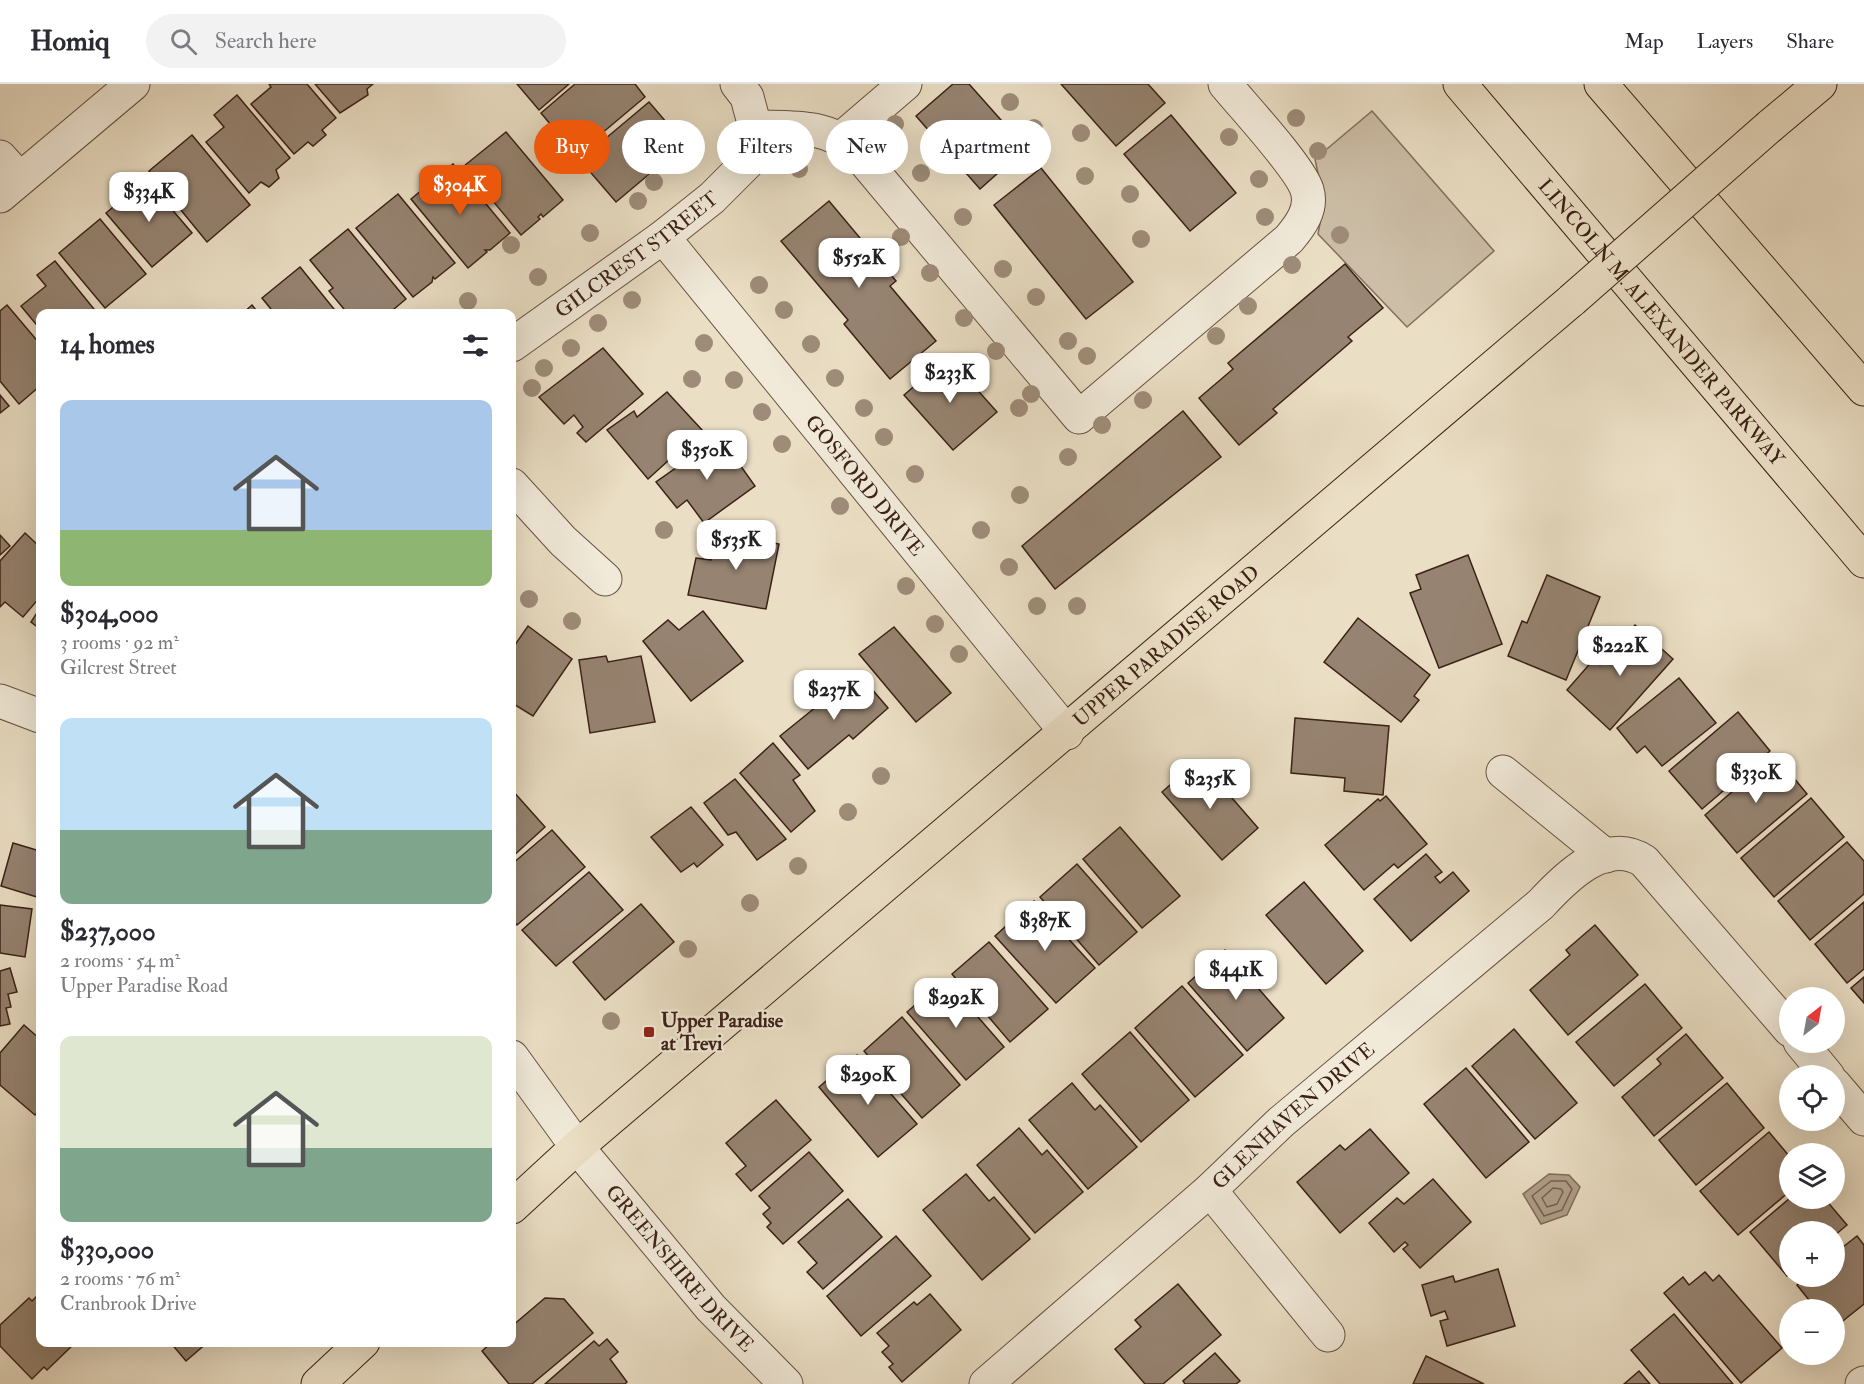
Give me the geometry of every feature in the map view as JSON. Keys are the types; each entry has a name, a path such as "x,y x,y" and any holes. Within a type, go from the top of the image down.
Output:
{"main road":[{"name":"LINCOLN M. ALEXANDER PARKWAY","path":"1460,84 1864,561"},
{"path":"1601,84 1864,389"},
{"name":"UPPER PARADISE ROAD","path":"516,1203 577,1147 1067,733 1820,84"},
{"path":"318,1384 358,1347"}],"street":[{"path":"6,177 133,84"},
{"name":"GILCREST STREET","path":"737,84 747,97 753,120"},
{"path":"863,120 905,84"},
{"path":"877,174 1079,417 1289,239 1305,219 1307,190 1289,162 1225,84"},
{"name":"GILCREST STREET","path":"516,342 663,237 712,198 736,174"},
{"name":"GOSFORD DRIVE","path":"663,237 1067,733"},
{"path":"516,489 563,541 605,579"},
{"path":"0,700 36,714"},
{"path":"1503,772 1606,856 1620,852 1636,856 1644,861 1779,1017"},
{"name":"GLENHAVEN DRIVE","path":"986,1384 1210,1190 1281,1122 1541,904 1574,870 1606,856"},
{"path":"1809,1053 1819,1065"},
{"name":"GREENSHIRE DRIVE","path":"516,1063 577,1147 711,1308 786,1384"},
{"path":"1845,1097 1864,1119"},
{"path":"1210,1190 1328,1335"}],"shaded area":[{"path":"1372,111 1494,251 1407,327 1318,234 1324,202 1315,159"}],"water":[{"path":"1549,1174 1569,1175 1580,1187 1567,1215 1541,1224 1523,1194"}],"building":[{"path":"269,84 307,84 336,118 322,130 326,135 313,146 308,142 294,154 251,104 271,87"},
{"path":"315,84 373,84 367,89 368,95 340,113"},
{"path":"517,84 569,84 539,110"},
{"path":"575,84 635,84 645,97 610,126 610,120 547,120 541,113"},
{"path":"953,84 969,84 1001,120 920,121 916,116"},
{"path":"1061,84 1148,84 1165,103 1116,146"},
{"path":"237,95 290,158 276,170 279,178 269,187 261,182 249,193 206,142 224,127 214,115"},
{"path":"649,102 664,120 628,120"},
{"path":"1171,115 1236,193 1190,231 1124,154"},
{"path":"622,125 622,174 649,174 616,202 592,174 610,174 610,135"},
{"path":"506,132 534,165 534,174 541,174 563,200 543,217 541,214 538,217 540,219 521,235 464,166"},
{"path":"192,135 250,205 207,242 149,171"},
{"path":"453,164 510,233 490,250 485,250 487,252 468,268 411,199"},
{"path":"967,174 997,174 980,189"},
{"path":"1033,174 1046,174 1133,282 1086,319 994,205"},
{"path":"146,179 192,233 152,267 106,213"},
{"path":"398,194 455,263 435,279 433,277 432,282 413,297 356,228"},
{"path":"829,201 896,281 890,286 936,341 890,379 844,324 848,320 781,241"},
{"path":"100,219 146,274 105,308 59,253"},
{"path":"348,229 406,299 394,309 344,309 329,291 333,288 310,260"},
{"path":"55,261 94,309 36,309 36,324 21,306 46,286 37,275"},
{"path":"1345,264 1383,308 1348,337 1352,341 1273,409 1277,413 1239,445 1199,398 1233,369 1228,363"},
{"path":"300,267 334,309 271,309 262,298"},
{"path":"7,305 36,339 36,389 19,404 0,381 0,311"},
{"path":"603,348 643,394 586,442 577,433 583,427 574,415 564,424 539,397"},
{"path":"948,357 997,412 953,450 904,395"},
{"path":"667,392 702,430 648,479 607,430 634,411 637,417"},
{"path":"0,395 9,406 0,413"},
{"path":"1183,411 1221,457 1055,589 1022,546"},
{"path":"720,437 755,486 704,523 687,500 677,508 656,482"},
{"path":"716,531 779,544 766,609 688,595 696,558 711,560"},
{"path":"25,533 36,543 36,602 23,617 5,602 0,607 0,561"},
{"path":"0,535 10,546 0,555"},
{"path":"1468,555 1502,644 1439,668 1410,593 1421,589 1416,575"},
{"path":"1547,575 1600,597 1566,680 1508,656 1522,621 1527,623"},
{"path":"703,611 743,661 691,701 643,641 668,620 679,630"},
{"path":"36,614 36,626 31,622"},
{"path":"1358,618 1430,675 1414,696 1419,700 1401,722 1324,662"},
{"path":"1635,625 1673,659 1610,730 1567,690 1594,659 1600,665"},
{"path":"528,626 572,659 533,716 516,705 516,643"},
{"path":"894,627 951,693 916,722 859,654"},
{"path":"606,656 608,662 641,656 655,722 590,733 579,660"},
{"path":"858,673 888,708 853,739 849,735 808,769 780,736"},
{"path":"1679,678 1716,723 1662,766 1645,746 1637,753 1617,728"},
{"path":"1738,712 1770,751 1702,809 1669,771"},
{"path":"1295,718 1389,726 1383,795 1344,791 1345,778 1291,773"},
{"path":"773,743 800,775 793,780 815,811 791,832 740,773"},
{"path":"1775,755 1807,794 1737,853 1705,815"},
{"path":"1199,760 1258,828 1222,860 1162,792"},
{"path":"735,779 786,839 757,860 736,832 728,835 704,803"},
{"path":"516,794 545,827 516,853"},
{"path":"1386,796 1427,844 1398,868 1394,864 1364,890 1325,845 1378,799 1380,801"},
{"path":"1811,798 1844,837 1774,897 1741,858"},
{"path":"691,807 723,845 697,867 694,863 681,872 651,837"},
{"path":"1120,827 1180,896 1142,928 1083,859"},
{"path":"552,830 585,867 517,925 516,861"},
{"path":"1847,842 1864,861 1864,894 1810,940 1778,901"},
{"path":"13,843 36,850 36,897 1,886"},
{"path":"1426,854 1442,872 1435,877 1440,883 1453,872 1469,891 1411,941 1374,899"},
{"path":"1077,864 1137,932 1099,965 1040,897"},
{"path":"589,872 623,910 556,966 522,930"},
{"path":"1304,882 1363,951 1326,984 1266,915"},
{"path":"1034,901 1095,968 1056,1003 995,936"},
{"path":"1864,902 1864,969 1847,983 1815,944"},
{"path":"641,904 674,942 605,1000 573,962"},
{"path":"0,905 32,909 25,957 0,953"},
{"path":"1595,925 1638,975 1568,1035 1530,990 1570,955 1566,950"},
{"path":"989,942 1048,1009 1010,1042 952,974"},
{"path":"1225,950 1284,1018 1247,1051 1188,983"},
{"path":"10,968 17,992 8,994 11,1007 6,1008 10,1024 0,1026 0,971"},
{"path":"1864,977 1864,1003 1851,988"},
{"path":"945,979 1004,1047 966,1080 907,1012"},
{"path":"1645,984 1682,1028 1614,1086 1576,1042"},
{"path":"1182,986 1243,1055 1195,1097 1135,1028"},
{"path":"902,1017 960,1085 922,1118 864,1051"},
{"path":"24,1025 36,1036 35,1115 0,1085 0,1053"},
{"path":"1514,1029 1577,1103 1535,1139 1472,1066"},
{"path":"1130,1032 1189,1100 1141,1142 1082,1074"},
{"path":"1686,1034 1723,1078 1654,1136 1622,1097 1661,1064 1657,1059"},
{"path":"857,1055 917,1124 878,1157 819,1087"},
{"path":"1466,1068 1529,1142 1486,1178 1424,1104"},
{"path":"1072,1083 1095,1110 1100,1105 1137,1147 1088,1189 1029,1120"},
{"path":"1727,1083 1764,1128 1696,1185 1659,1140"},
{"path":"776,1100 811,1140 751,1191 736,1174 746,1166 726,1143"},
{"path":"1019,1128 1042,1155 1047,1150 1083,1192 1035,1233 977,1165"},
{"path":"1370,1129 1409,1173 1340,1233 1297,1182 1340,1145 1345,1150"},
{"path":"1769,1132 1779,1144 1779,1200 1738,1235 1700,1191"},
{"path":"809,1152 843,1191 783,1244 767,1227 771,1223 763,1214 770,1208 759,1196"},
{"path":"966,1174 989,1201 994,1197 1030,1239 982,1280 923,1210"},
{"path":"1433,1179 1471,1222 1420,1268 1403,1249 1408,1245 1405,1242 1394,1252 1369,1223 1397,1198 1404,1204"},
{"path":"848,1199 882,1237 823,1289 807,1272 817,1263 798,1242"},
{"path":"1779,1207 1834,1209 1844,1221 1779,1221 1779,1266 1750,1232"},
{"path":"896,1236 931,1276 861,1336 827,1296"},
{"path":"1857,1236 1864,1245 1864,1304 1845,1319 1845,1299 1808,1299 1799,1287 1845,1287 1845,1245"},
{"path":"1498,1269 1515,1326 1447,1346 1440,1321 1448,1319 1445,1311 1431,1316 1422,1285 1453,1276 1455,1282"},
{"path":"1705,1272 1713,1281 1719,1275 1779,1345 1779,1351 1741,1383 1664,1293 1683,1277 1689,1285"},
{"path":"1178,1284 1221,1335 1163,1384 1145,1384 1115,1349 1141,1327 1135,1320"},
{"path":"930,1294 961,1330 902,1382 889,1367 893,1364 882,1352 889,1346 877,1333 914,1302 917,1305"},
{"path":"36,1297 36,1347 71,1347 47,1370 44,1367 32,1379 0,1346 0,1325 29,1298 32,1301"},
{"path":"545,1298 564,1299 593,1333 532,1384 509,1384 482,1351 486,1347 516,1347 516,1323"},
{"path":"1674,1314 1733,1384 1660,1384 1631,1350"},
{"path":"607,1339 618,1352 610,1359 627,1382 625,1384 545,1384 594,1341 599,1346"},
{"path":"174,1347 202,1347 186,1361"},
{"path":"1215,1353 1240,1381 1236,1384 1185,1384 1183,1381"},
{"path":"1426,1356 1484,1384 1413,1384"},
{"path":"1639,1371 1650,1384 1624,1384"}],"place":[{"name":"Upper Paradise at Trevi","path":"649,1032"}]}
